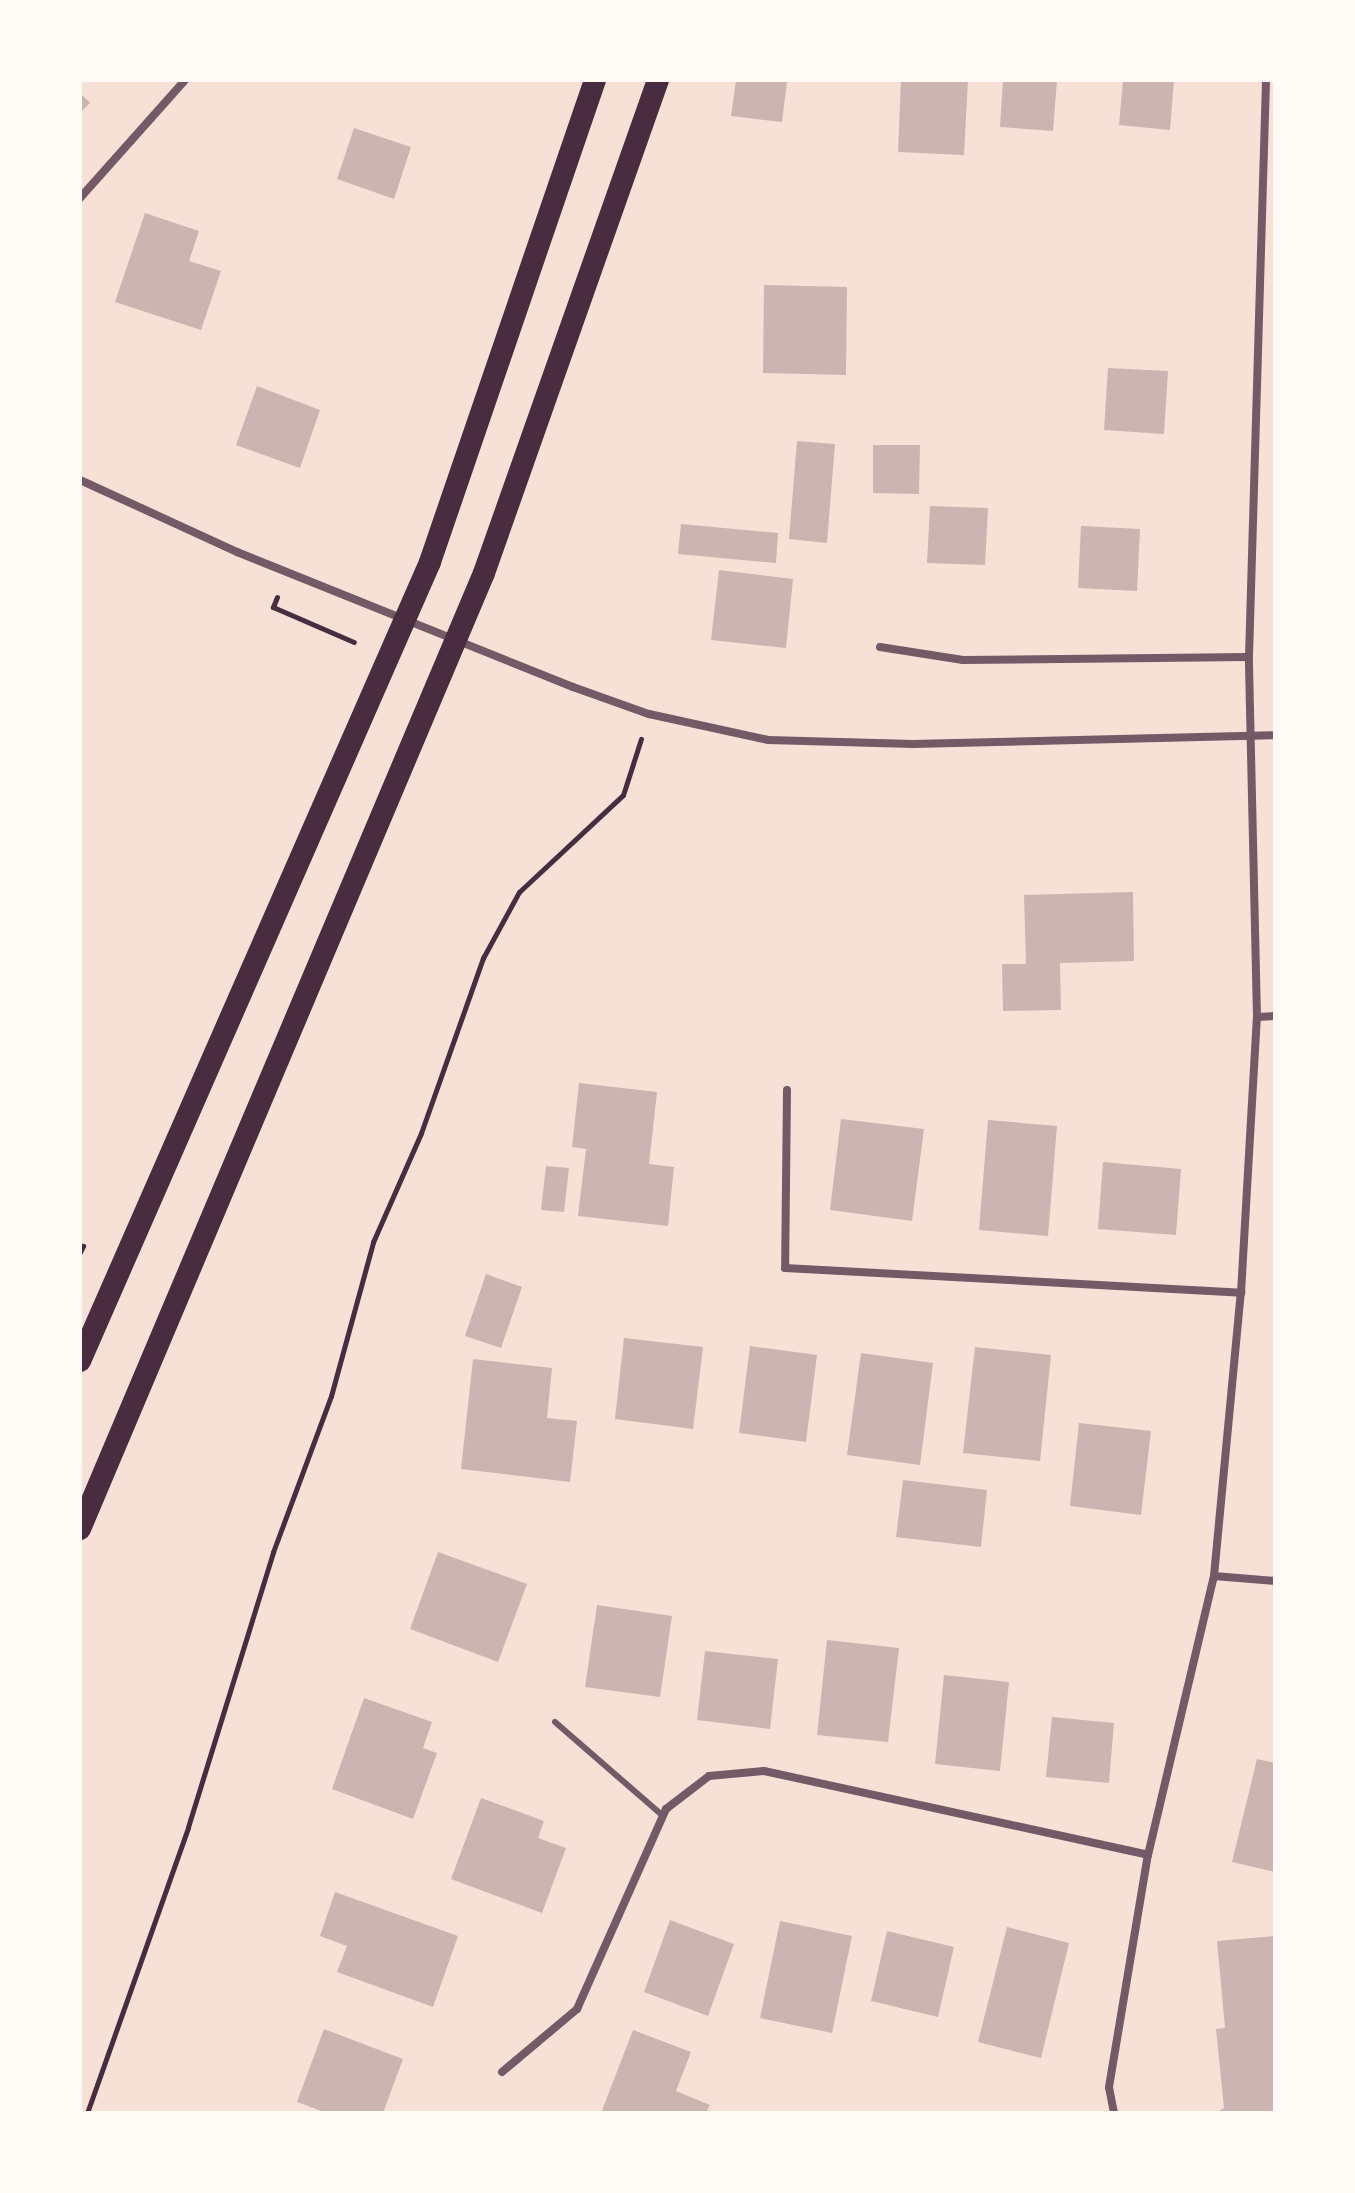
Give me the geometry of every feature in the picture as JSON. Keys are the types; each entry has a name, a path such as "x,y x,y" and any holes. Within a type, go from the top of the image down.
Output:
{"highway":[{"path":"80,1361 430,562 595,80"},
{"path":"80,1529 484,573 658,80"}],"street":[{"path":"80,198 185,80"},
{"path":"1114,2113 1109,2087 1148,1855 1214,1576 1241,1293 1257,1017 1249,657 1266,80"},
{"path":"80,480 237,552 573,687 649,714 768,740 913,744 1275,735"},
{"path":"880,647 963,660 1249,657"},
{"path":"1257,1017 1275,1016"},
{"path":"787,1090 785,1268 1241,1293"},
{"path":"1214,1576 1275,1581"},
{"path":"502,2072 577,2009 663,1816 709,1776 764,1771 1148,1855"}],"lane":[{"path":"555,1722 663,1816"}],"path":[{"path":"280,592 273,607 354,642"},
{"path":"87,2113 188,1827 273,1552 331,1396 373,1242 421,1133 483,958 519,892 623,795 649,714"}],"building":[{"path":"736,80 787,82 782,122 731,116"},
{"path":"901,80 968,80 964,155 898,152"},
{"path":"1003,80 1057,80 1053,131 1000,127"},
{"path":"1123,80 1174,80 1170,130 1119,125"},
{"path":"80,93 90,103 80,113"},
{"path":"354,128 411,147 394,199 337,179"},
{"path":"145,213 199,231 189,261 221,271 201,330 115,302"},
{"path":"764,285 847,287 846,375 763,373"},
{"path":"1108,368 1168,371 1164,434 1104,430"},
{"path":"257,386 320,410 300,468 236,445"},
{"path":"797,441 835,444 827,543 789,539"},
{"path":"873,445 920,445 919,494 873,493"},
{"path":"930,506 988,508 985,565 927,563"},
{"path":"681,524 778,533 776,563 678,554"},
{"path":"1081,526 1140,529 1137,591 1078,588"},
{"path":"719,570 793,579 786,648 711,640"},
{"path":"1133,892 1134,961 1060,963 1061,1010 1003,1011 1002,964 1026,964 1024,895"},
{"path":"579,1083 657,1092 649,1164 674,1167 668,1226 578,1216 586,1149 572,1147"},
{"path":"841,1119 924,1129 912,1221 830,1210"},
{"path":"988,1120 1057,1126 1048,1236 979,1230"},
{"path":"1103,1162 1181,1169 1176,1235 1098,1229"},
{"path":"546,1166 569,1168 564,1212 541,1210"},
{"path":"486,1274 522,1287 501,1348 465,1336"},
{"path":"624,1338 703,1347 693,1429 615,1419"},
{"path":"750,1346 817,1355 806,1442 739,1433"},
{"path":"975,1347 1051,1355 1040,1461 963,1453"},
{"path":"861,1353 933,1363 920,1465 847,1455"},
{"path":"473,1359 552,1368 547,1418 577,1421 570,1482 461,1469"},
{"path":"1079,1423 1151,1431 1141,1515 1070,1506"},
{"path":"903,1480 987,1490 981,1547 896,1537"},
{"path":"438,1552 527,1584 498,1662 410,1629"},
{"path":"597,1605 672,1616 660,1697 585,1687"},
{"path":"827,1640 899,1648 888,1742 817,1735"},
{"path":"705,1651 778,1659 770,1729 697,1720"},
{"path":"944,1675 1009,1682 1000,1771 935,1764"},
{"path":"364,1698 432,1722 423,1748 437,1753 413,1819 332,1789"},
{"path":"1052,1717 1114,1723 1109,1783 1046,1777"},
{"path":"1257,1759 1275,1763 1275,1872 1232,1862"},
{"path":"481,1798 544,1821 538,1838 566,1848 542,1913 451,1879"},
{"path":"335,1892 458,1936 433,2007 337,1972 347,1946 320,1936"},
{"path":"670,1920 734,1944 708,2016 644,1992"},
{"path":"780,1921 852,1936 832,2033 760,2018"},
{"path":"1007,1927 1069,1943 1041,2058 978,2042"},
{"path":"887,1931 954,1947 938,2017 871,2001"},
{"path":"1275,1936 1275,2113 1216,2113 1224,2108 1216,2029 1225,2028 1217,1941"},
{"path":"324,2029 403,2059 383,2113 327,2113 297,2102"},
{"path":"633,2030 691,2052 676,2091 710,2105 706,2113 601,2113"}]}
